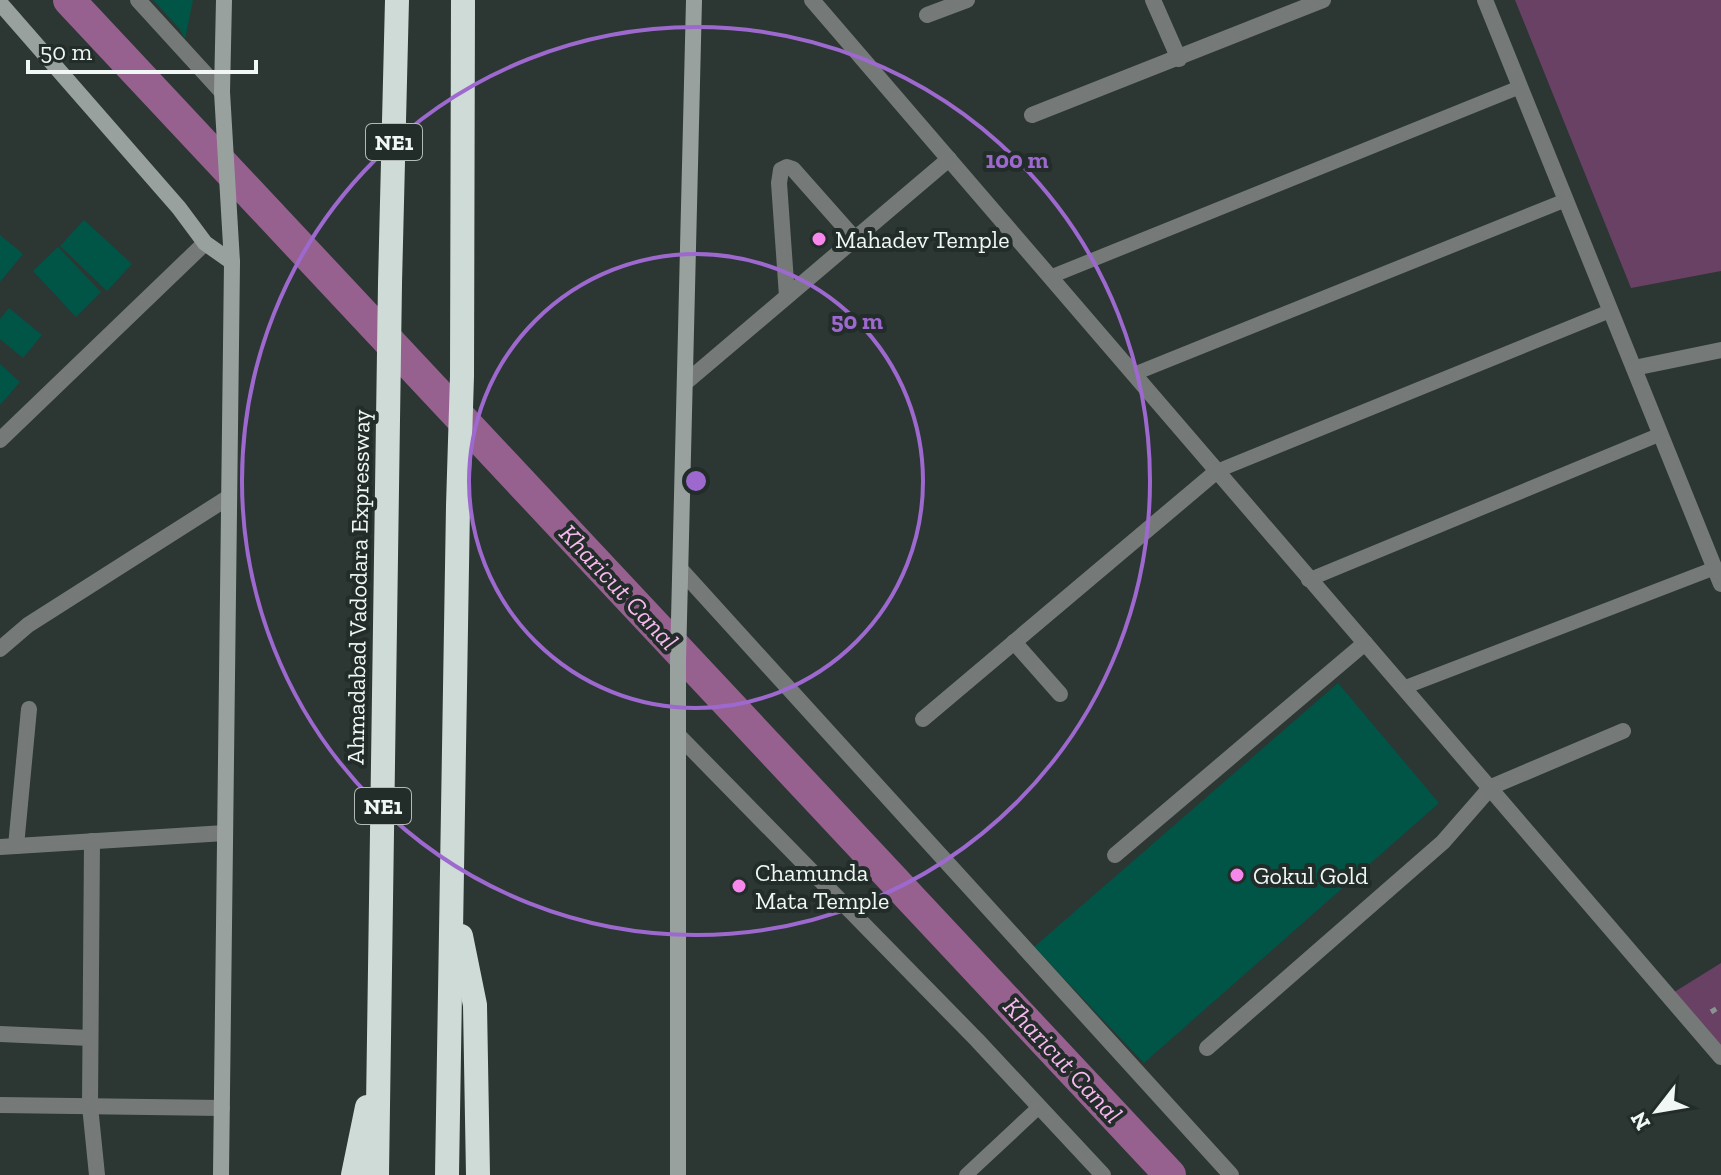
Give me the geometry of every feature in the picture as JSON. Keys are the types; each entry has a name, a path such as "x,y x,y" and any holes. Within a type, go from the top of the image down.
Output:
{"highway":[{"name":"Ahmadabad Vadodara Expressway","path":"377,1175 397,0"},
{"path":"447,1175 462,376 463,0"},
{"path":"452,891 475,1005 478,1175"},
{"path":"353,1175 379,1049"}],"street":[{"path":"138,0 222,92"},
{"path":"221,1175 232,262 222,92 224,0"},
{"path":"678,1175 678,652 694,0"},
{"path":"812,0 1721,1057"},
{"path":"927,15 967,0"},
{"path":"1153,0 1179,59"},
{"path":"1032,115 1323,0"},
{"path":"1485,0 1718,576"},
{"path":"0,3 179,208 205,243 232,262"},
{"path":"685,383 949,159"},
{"path":"787,296 779,183 781,170 787,167 793,169 855,239"},
{"path":"0,440 205,243"},
{"path":"1634,368 1721,350"},
{"path":"923,719 1217,471"},
{"path":"0,649 28,625 229,497"},
{"path":"681,570 1231,1175"},
{"path":"1014,642 1060,694"},
{"path":"1115,855 1365,643"},
{"path":"29,709 8,847 225,833"},
{"path":"1207,1048 1443,842 1491,787 1623,731"},
{"path":"678,735 1103,1175"},
{"path":"92,841 90,1106 97,1175"},
{"path":"0,1034 90,1038"},
{"path":"0,1105 222,1108"}],"lane":[{"path":"1050,277 1520,87"},
{"path":"1134,374 1566,200"},
{"path":"1217,471 1610,311"},
{"path":"1308,580 1661,434"},
{"path":"1403,688 1718,576"},
{"path":"966,1175 1039,1107"}],"shaded area":[{"path":"1515,0 1721,0 1721,271 1631,288"},
{"path":"1721,963 1721,1057 1668,996"}],"building":[{"path":"153,0 193,0 185,39 179,28"},
{"path":"84,220 132,264 107,291 60,246"},
{"path":"0,235 23,254 0,282"},
{"path":"58,247 101,292 76,317 33,271"},
{"path":"9,308 42,335 23,358 0,339 0,319"},
{"path":"0,364 20,382 0,405"},
{"name":"Gokul Gold","path":"1338,683 1439,803 1144,1063 1034,947"}],"waterway":[{"name":"Kharicut Canal","path":"69,0 1170,1175"}],"place":[{"name":"Mahadev Temple","path":"819,239"},
{"name":"Gokul Gold","path":"1237,875"},
{"name":"Chamunda Mata Temple","path":"739,886"}]}
